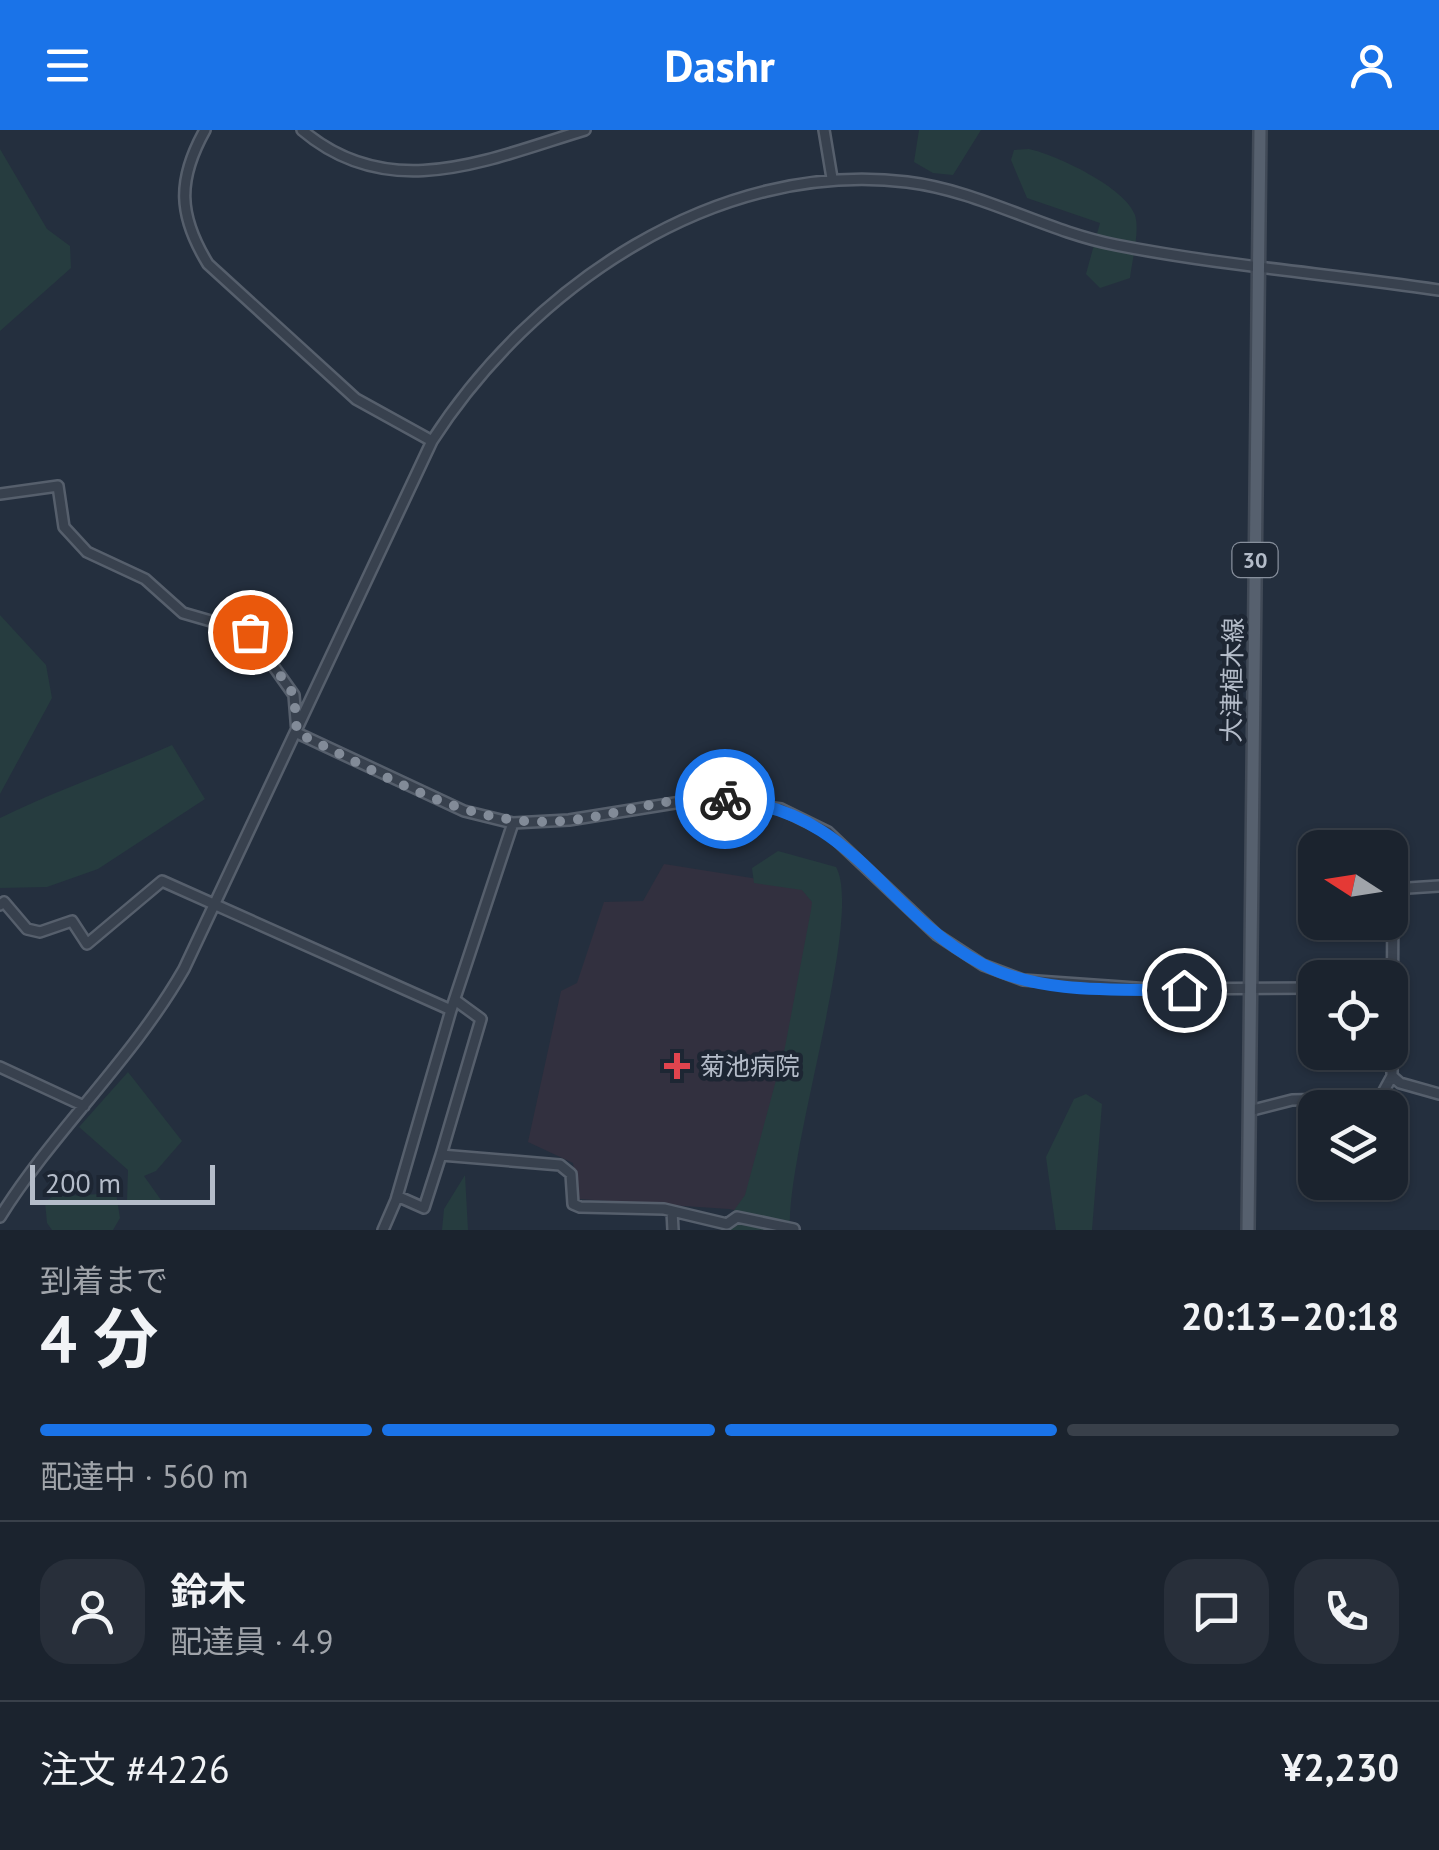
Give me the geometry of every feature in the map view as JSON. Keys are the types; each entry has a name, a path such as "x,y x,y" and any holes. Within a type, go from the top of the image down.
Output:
{"main road":[{"name":"大津植木線","path":"1248,1230 1260,130"}],"street":[{"path":"204,130 184,175 182,199 194,240 208,264 356,399 432,441"},
{"path":"302,130 336,154 372,168 406,173 480,164 585,130"},
{"path":"824,130 832,178"},
{"path":"0,1217 160,1012 216,905 432,441 492,359 563,293 651,240 708,212 769,192 832,178 928,186 1115,245 1439,290"},
{"path":"0,494 58,486 64,527 88,552 145,579 183,613 250,632 294,695 297,733"},
{"path":"297,733 464,811 512,823 568,820 681,799 750,802 803,818 828,832 937,935 983,965 1023,980 1062,986 1298,989"},
{"path":"383,1230 398,1196 453,1005 512,823"},
{"path":"0,906 11,907 26,929 40,932 72,922 88,944 156,882 481,1019 424,1208 398,1196"},
{"path":"1391,960 1393,889 1439,886"},
{"path":"0,1067 84,1106"},
{"path":"1250,1111 1292,1100 1376,1100 1392,1070"},
{"path":"1392,1076 1400,1083 1439,1094"},
{"path":"441,1155 560,1165 571,1174 573,1204 672,1211 727,1224 737,1217 794,1229"},
{"path":"672,1211 673,1230"}],"shaded area":[{"name":"菊池病院","path":"664,864 839,892 784,1220 729,1209 579,1199 573,1163 528,1142 561,991 577,983 604,902 643,901"}],"green space":[{"path":"919,130 981,130 953,175 933,173 914,162"},
{"path":"0,149 47,229 70,246 71,268 0,331"},
{"path":"1029,149 1089,174 1129,205 1137,229 1130,278 1100,288 1086,274 1100,223 1027,198 1011,160 1014,150"},
{"path":"0,615 46,665 52,698 0,794"},
{"path":"172,745 205,799 98,869 47,887 0,888 0,818"},
{"path":"778,851 836,867 842,894 833,983 799,1147 790,1230 720,1230 745,1195 785,1047 811,910 812,902 802,890 754,883 752,868"},
{"path":"128,1072 182,1141 156,1171 144,1176 161,1200 127,1201 128,1170 79,1127"},
{"path":"1086,1094 1102,1104 1092,1230 1056,1230 1046,1157 1074,1099"},
{"path":"465,1175 468,1230 442,1230 444,1209"},
{"path":"116,1193 120,1218 113,1230 52,1230 47,1223 45,1202 52,1197"}],"way so far":[{"path":"250,632 278,666 294,695 298,704 297,733 464,811 512,823 568,820 681,799 725,799"}],"place":[{"name":"菊池病院","path":"677,1066"}],"route":[{"path":"725,799 781,809 828,832 908,903 937,935 983,965 1023,980 1062,986 1184,990"}]}
